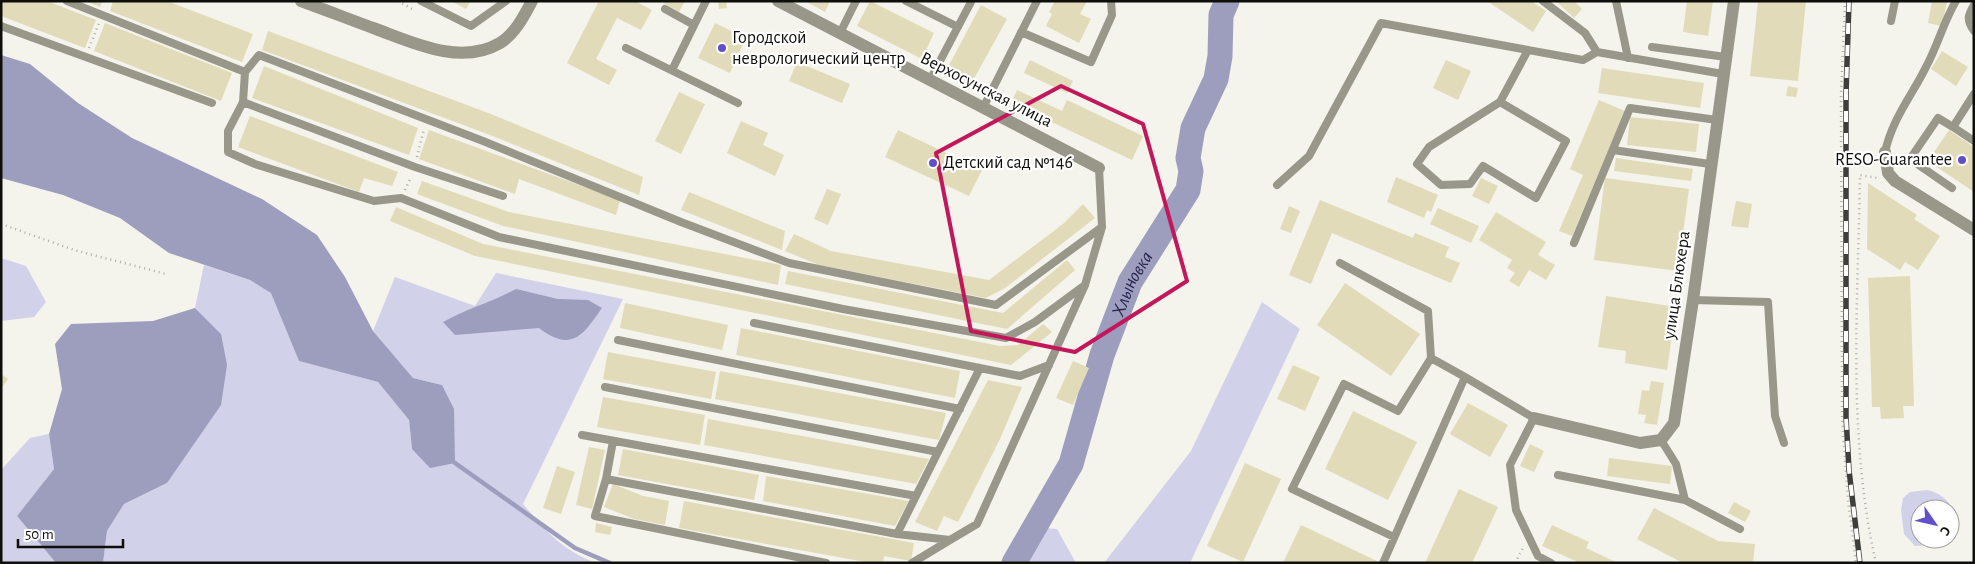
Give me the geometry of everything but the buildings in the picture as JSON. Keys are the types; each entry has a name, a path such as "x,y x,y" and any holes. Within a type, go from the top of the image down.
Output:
{"street":[{"path":"301,1 431,49 461,53 483,50 500,43 511,34 532,1"},
{"name":"Верхосунская улица","path":"778,1 1099,168"},
{"name":"улица Блюхера","path":"1661,440 1674,423 1734,1"},
{"path":"1885,152 1888,173 1895,181 1974,230"},
{"path":"1534,418 1640,443 1661,440"}],"lane":[{"path":"67,1 245,72"},
{"path":"421,1 471,26 506,1"},
{"path":"672,70 706,1"},
{"path":"840,33 856,1"},
{"path":"906,1 958,26"},
{"path":"983,108 1037,1"},
{"path":"1022,32 1091,62 1112,15 1111,1"},
{"path":"1543,1 1585,33 1597,52"},
{"path":"1616,1 1628,58"},
{"path":"1892,21 1894,1"},
{"path":"1885,152 1892,126 1922,76 1956,1"},
{"path":"930,80 971,2"},
{"path":"1974,5 1968,15 1968,21 1974,31"},
{"path":"665,9 694,25"},
{"path":"1277,185 1309,156 1381,23 1583,60 1597,52 1723,74"},
{"path":"1,26 212,103"},
{"path":"626,48 738,103"},
{"path":"1652,48 1726,57"},
{"path":"1500,102 1566,141 1536,198 1483,166 1470,184 1441,185 1417,164 1429,147 1500,102 1528,50"},
{"path":"1085,285 1035,322 1006,338 843,309 499,237 401,198 374,201 255,164 228,152 228,131 244,102 245,72 259,55 483,141 681,222 789,263 996,305 1102,226"},
{"path":"1953,128 1974,94"},
{"path":"244,102 415,167 503,196"},
{"path":"1574,243 1630,108 1716,120"},
{"path":"1952,188 1910,159 1938,118 1974,141"},
{"path":"1613,150 1710,164"},
{"path":"912,563 977,524 1085,285 1102,226 1099,168"},
{"path":"1340,263 1428,311 1430,358 1398,411 1344,384 1292,489 1394,537"},
{"path":"1693,300 1768,302 1775,416 1784,443"},
{"path":"754,323 1020,376 1049,365"},
{"path":"618,340 960,409"},
{"path":"1430,358 1534,418 1510,465 1516,510 1538,556 1551,563"},
{"path":"897,534 980,368"},
{"path":"1383,563 1464,378"},
{"path":"606,387 938,452"},
{"path":"582,435 916,496"},
{"path":"1661,440 1676,464 1685,500"},
{"path":"614,441 595,516 826,563"},
{"path":"1558,474 1685,500 1740,529"},
{"path":"606,478 897,534 950,540"}],"path":[{"path":"1845,1 1841,103 1842,418 1845,470 1856,563"},
{"path":"85,57 102,15"},
{"path":"1876,563 1868,521 1858,434 1860,175 1895,181"},
{"path":"1,224 74,250 166,274"}],"highlighted area":[{"path":"1061,86 1143,124 1187,281 1075,352 971,331 936,153"}],"shaded area":[{"path":"1,55 30,64 78,103 132,138 262,199 317,235 345,277 373,331 413,378 442,385 454,409 455,463 430,468 412,449 409,420 378,382 299,361 271,293 250,280 169,253 120,218 63,195 1,178"},
{"path":"1,258 26,266 46,302 34,317 1,321"},
{"path":"204,265 250,280 272,293 299,361 378,382 409,420 412,449 442,385 413,378 373,331 395,277 475,306 496,273 623,299 523,504 555,539 572,552 595,563 103,563 107,531 124,504 167,483 221,334 195,308"},
{"path":"516,289 558,299 588,300 602,308 582,333 576,338 568,340 550,335 539,328 455,335 443,322"},
{"path":"1262,302 1300,329 1190,563 1104,563 1191,451"},
{"path":"195,308 221,334 227,365 221,405 167,483 124,504 107,531 103,563 56,563 17,516 54,469 49,434 62,389 55,344 71,324 153,321"},
{"path":"49,434 54,469 17,516 56,563 1,563 1,470 30,438"},
{"path":"1927,490 1946,499 1910,499 1910,541 1904,534 1901,510 1903,498 1910,492"},
{"path":"1043,528 1057,529 1076,563 1023,563"}],"waterway":[{"name":"Хлыновка","path":"1014,563 1071,464 1102,355 1130,282 1188,190 1191,171 1188,158 1193,128 1216,79 1220,56 1221,15 1227,1"},
{"path":"455,463 575,548 610,563"}],"railway":[{"path":"1849,1 1846,94 1846,417 1849,470 1860,563"}],"place":[{"name":"Городской неврологический центр","path":"722,48"},
{"name":"RESO-Guarantee","path":"1962,160"},
{"name":"Детский сад №146","path":"933,163"}]}
